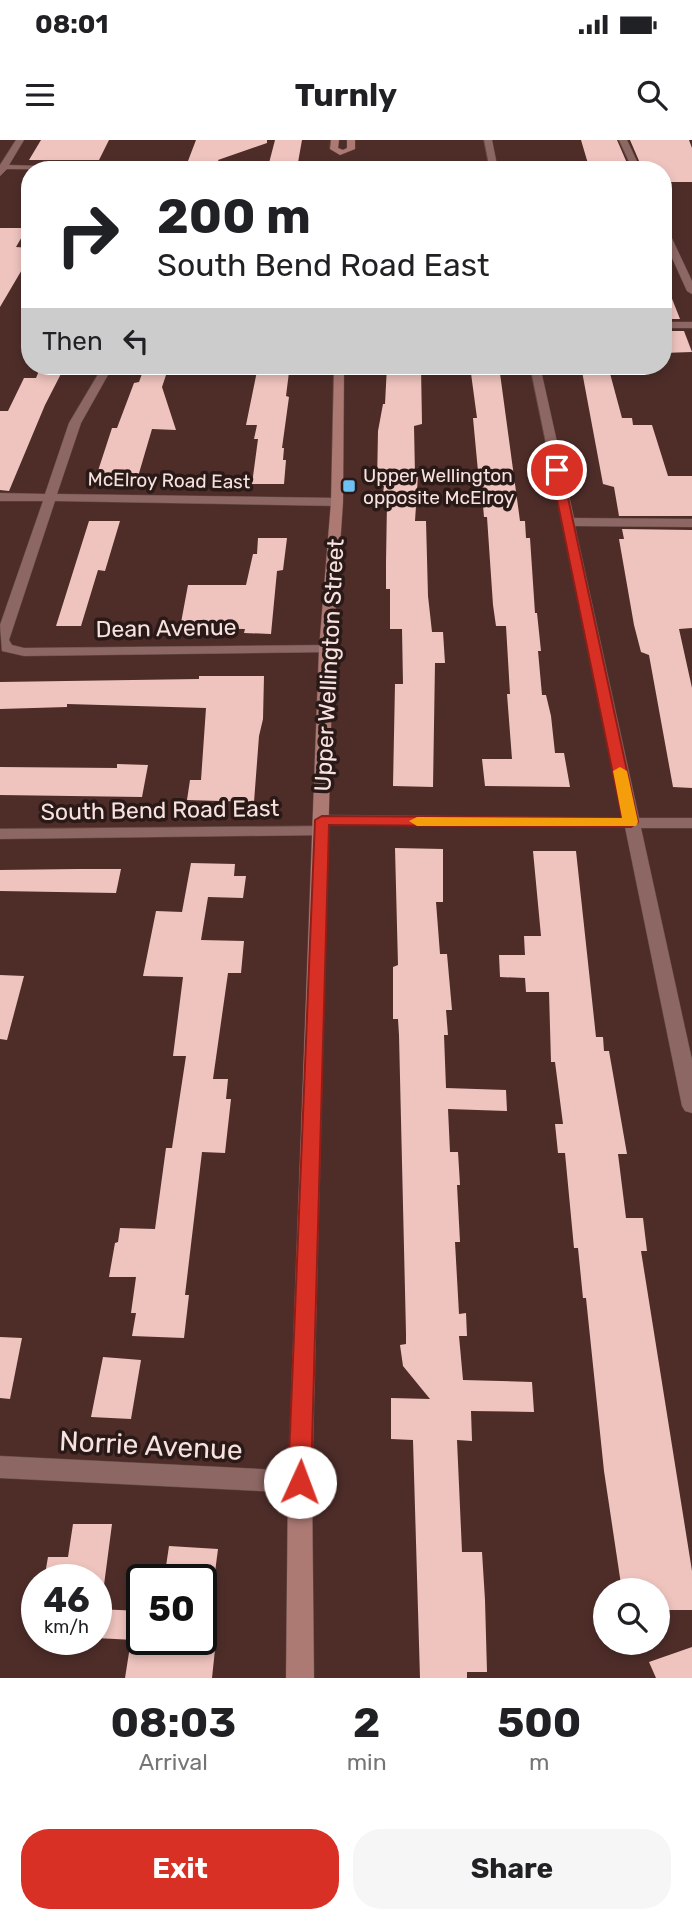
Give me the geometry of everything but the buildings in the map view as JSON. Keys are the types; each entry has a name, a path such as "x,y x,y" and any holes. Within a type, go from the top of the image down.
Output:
{"main road":[{"path":"335,140 334,149 343,157 351,149 352,140"},
{"name":"Upper Wellington Street","path":"300,1678 300,1482 326,649 337,502 339,375"}],"street":[{"path":"1,169 20,140"},
{"path":"488,140 492,161"},
{"path":"623,140 633,161"},
{"path":"1,169 21,169"},
{"path":"672,248 692,291"},
{"path":"672,325 692,325"},
{"path":"50,498 75,423 103,375"},
{"path":"537,375 631,822 685,1035 692,1106"},
{"name":"McElroy Road East","path":"0,497 337,502"},
{"name":"Dean Avenue","path":"50,498 2,640 7,648 24,652 326,649"},
{"path":"568,522 692,523"},
{"name":"South Bend Road East","path":"0,834 321,826 692,823"},
{"name":"Norrie Avenue","path":"0,1467 300,1482"}],"slow traffic":[{"path":"417,821 631,822 620,771"}],"place":[{"name":"Upper Wellington opposite McElroy","path":"349,486"}],"route":[{"path":"300,1482 322,820 631,822 557,470"}]}
